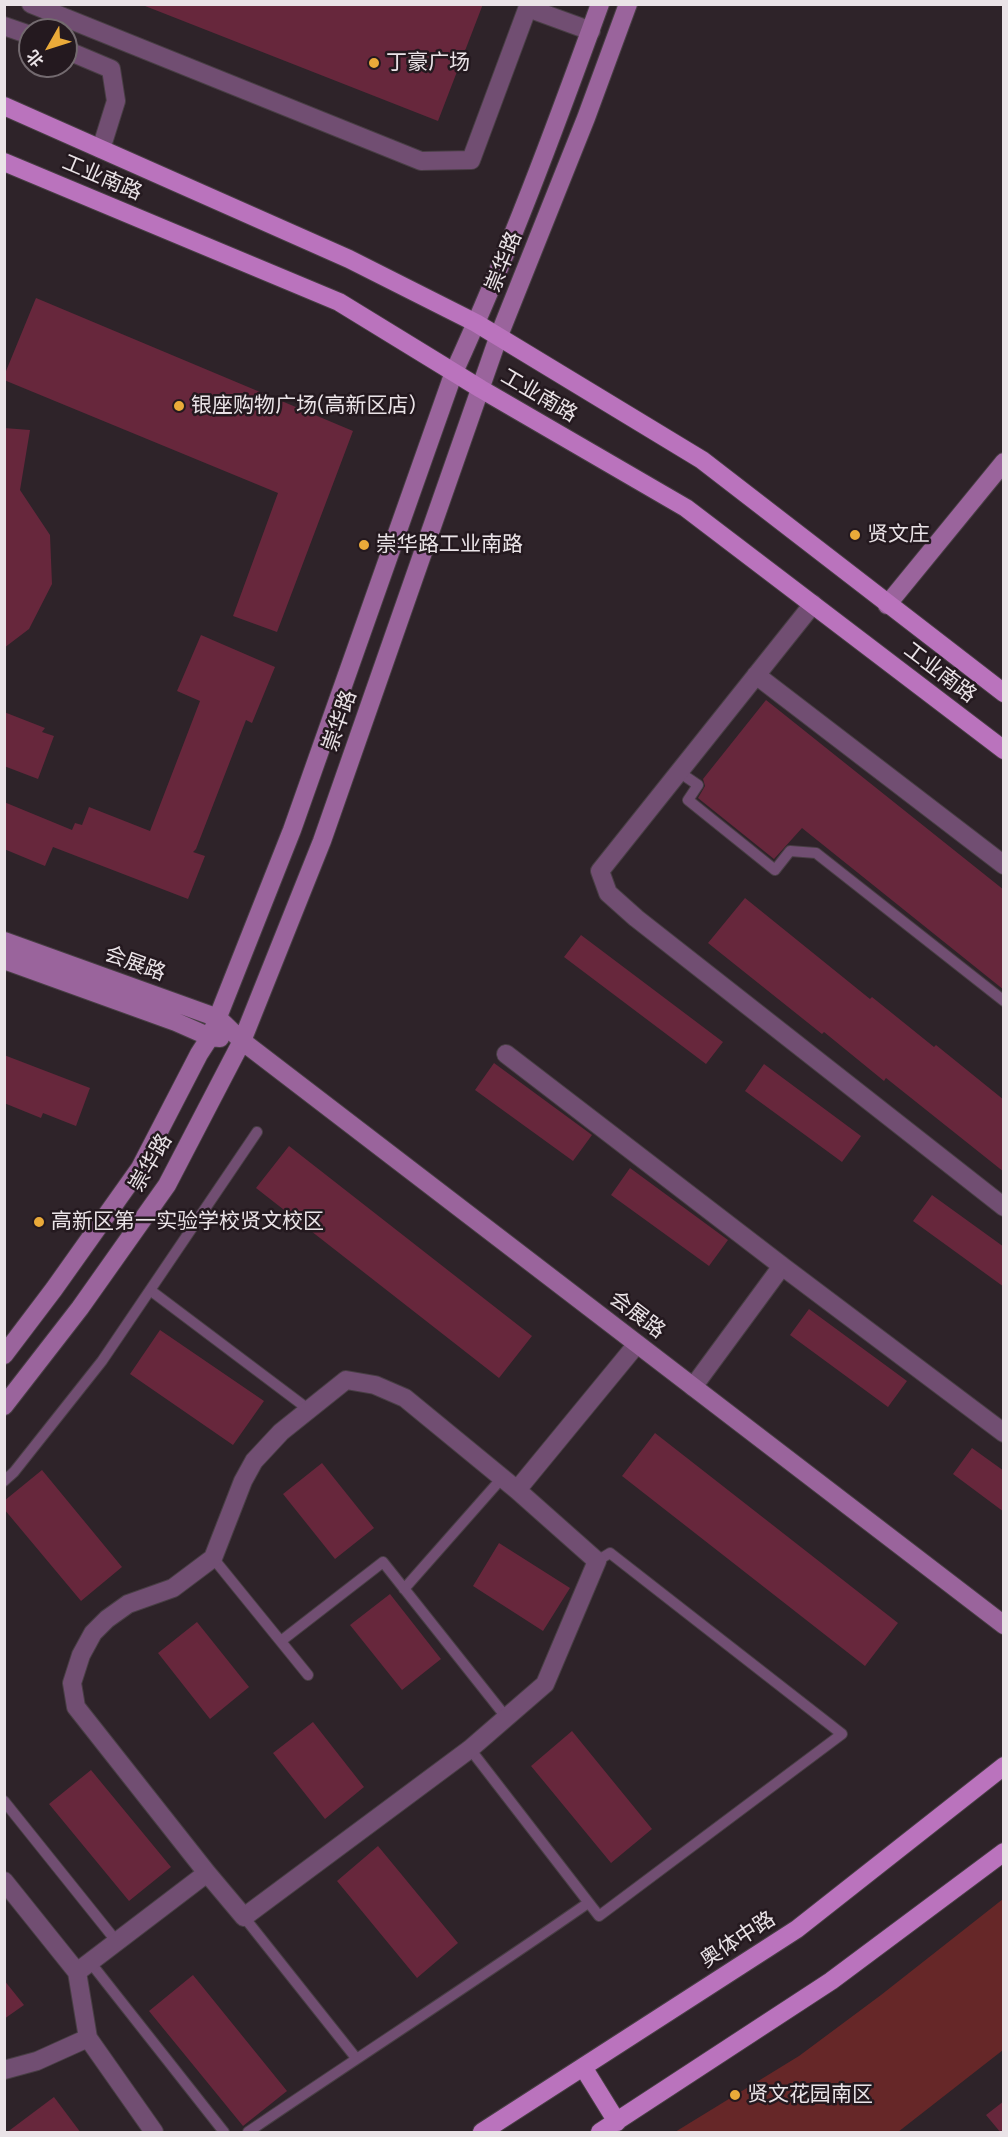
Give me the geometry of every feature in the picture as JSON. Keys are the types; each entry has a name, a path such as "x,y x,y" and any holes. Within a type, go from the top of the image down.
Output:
{"main road":[{"name":"崇华路","path":"4,1355 140,1168 210,1037 292,830 454,372 476,323 600,4"},
{"name":"崇华路","path":"4,1406 80,1308 167,1185 242,1041 322,842 498,338 586,118 628,4"},
{"name":"工业南路","path":"4,106 349,259 476,323 702,460 1004,693"},
{"name":"工业南路","path":"4,162 339,302 481,389 686,508 1004,750"},
{"path":"887,605 1004,462"},
{"name":"会展路","path":"4,940 218,1018 242,1041 1004,1625"},
{"name":"会展路","path":"4,960 176,1022 210,1037 242,1041"},
{"name":"奥体中路","path":"482,2133 797,1929 1004,1766"},
{"path":"600,2133 831,1981 1004,1852"},
{"path":"584,2067 617,2122"}],"street":[{"path":"32,4 421,161 471,160 529,6 591,31"},
{"path":"78,55 111,69 116,101 101,149"},
{"path":"813,604 600,871 608,893 646,926 1004,1207"},
{"path":"756,675 1004,865"},
{"path":"506,1054 1004,1434"},
{"path":"693,1387 782,1266"},
{"path":"517,1490 637,1344"},
{"path":"346,1380 375,1385 405,1398 502,1478 597,1561 545,1684 470,1749 244,1917 76,1707 72,1683 81,1655 93,1633 107,1619 128,1604 173,1588 213,1557 243,1481 254,1461 281,1432 346,1380"},
{"path":"83,1967 207,1873"},
{"path":"4,1881 83,1967 88,2038 154,2133"},
{"path":"4,2070 37,2061 88,2038"}],"lane":[{"path":"679,772 698,785 688,800 775,870 790,850 816,853 1004,1001"},
{"path":"4,1481 14,1472 102,1360 256,1132"},
{"path":"150,1290 308,1409"},
{"path":"404,1589 502,1478"},
{"path":"470,1749 599,1916 842,1734 610,1553 597,1561"},
{"path":"213,1557 308,1675"},
{"path":"281,1641 383,1562 506,1717"},
{"path":"4,1801 117,1941"},
{"path":"248,2133 588,1903"},
{"path":"244,1917 356,2058"},
{"path":"83,1967 224,2133"}],"shaded area":[{"path":"1003,1899 1003,2050 898,2132 675,2132 799,2056"}],"building":[{"name":"丁豪广场","path":"140,4 483,4 438,121"},
{"name":"银座购物广场(高新区店)","path":"36,298 353,431 277,632 233,616 278,493 4,380"},
{"path":"4,428 30,430 20,490 50,535 52,584 29,629 4,648"},
{"path":"201,635 275,667 252,723 246,720 193,852 205,856 188,899 53,847 45,866 4,849 4,802 72,830 75,823 82,825 89,807 150,831 200,701 177,691"},
{"path":"766,700 1004,890 1004,990 802,828 774,859 698,798 705,786 703,779"},
{"path":"4,712 45,728 42,732 54,736 38,779 4,766"},
{"path":"745,898 870,999 872,997 934,1047 936,1045 1004,1100 1004,1172 886,1078 884,1081 824,1032 822,1034 708,943"},
{"path":"581,935 723,1042 706,1064 564,957"},
{"path":"4,1055 90,1088 76,1126 43,1113 41,1118 4,1103"},
{"path":"494,1063 592,1135 573,1161 475,1090"},
{"path":"764,1064 861,1136 842,1162 745,1091"},
{"path":"289,1146 532,1336 499,1378 256,1188"},
{"path":"630,1168 728,1240 709,1266 611,1195"},
{"path":"932,1195 1004,1247 1004,1287 913,1221"},
{"path":"809,1309 907,1381 888,1407 790,1335"},
{"path":"160,1330 264,1401 233,1445 130,1374"},
{"path":"655,1433 898,1623 865,1666 622,1476"},
{"path":"972,1448 1004,1471 1004,1512 953,1474"},
{"path":"322,1463 374,1528 335,1559 283,1494"},
{"path":"42,1470 122,1567 81,1601 4,1509 4,1501"},
{"path":"499,1543 570,1588 543,1631 473,1586"},
{"path":"390,1594 441,1659 402,1690 350,1625"},
{"path":"197,1622 249,1687 210,1719 158,1653"},
{"path":"313,1722 364,1787 325,1819 273,1753"},
{"path":"572,1731 652,1829 611,1863 531,1766"},
{"path":"91,1770 171,1867 129,1901 49,1804"},
{"path":"378,1846 458,1943 417,1978 337,1881"},
{"path":"193,1975 287,2091 243,2126 149,2011"},
{"path":"4,1980 24,2005 4,2019"},
{"path":"54,2097 81,2133 6,2133"},
{"path":"1004,2101 1004,2133 1001,2133 986,2115"}],"place":[{"name":"丁豪广场","path":"374,63"},
{"name":"银座购物广场(高新区店)","path":"179,406"},
{"name":"贤文庄","path":"855,535"},
{"name":"崇华路工业南路","path":"364,545"},
{"name":"高新区第一实验学校贤文校区","path":"39,1222"},
{"name":"贤文花园南区","path":"735,2095"}]}
